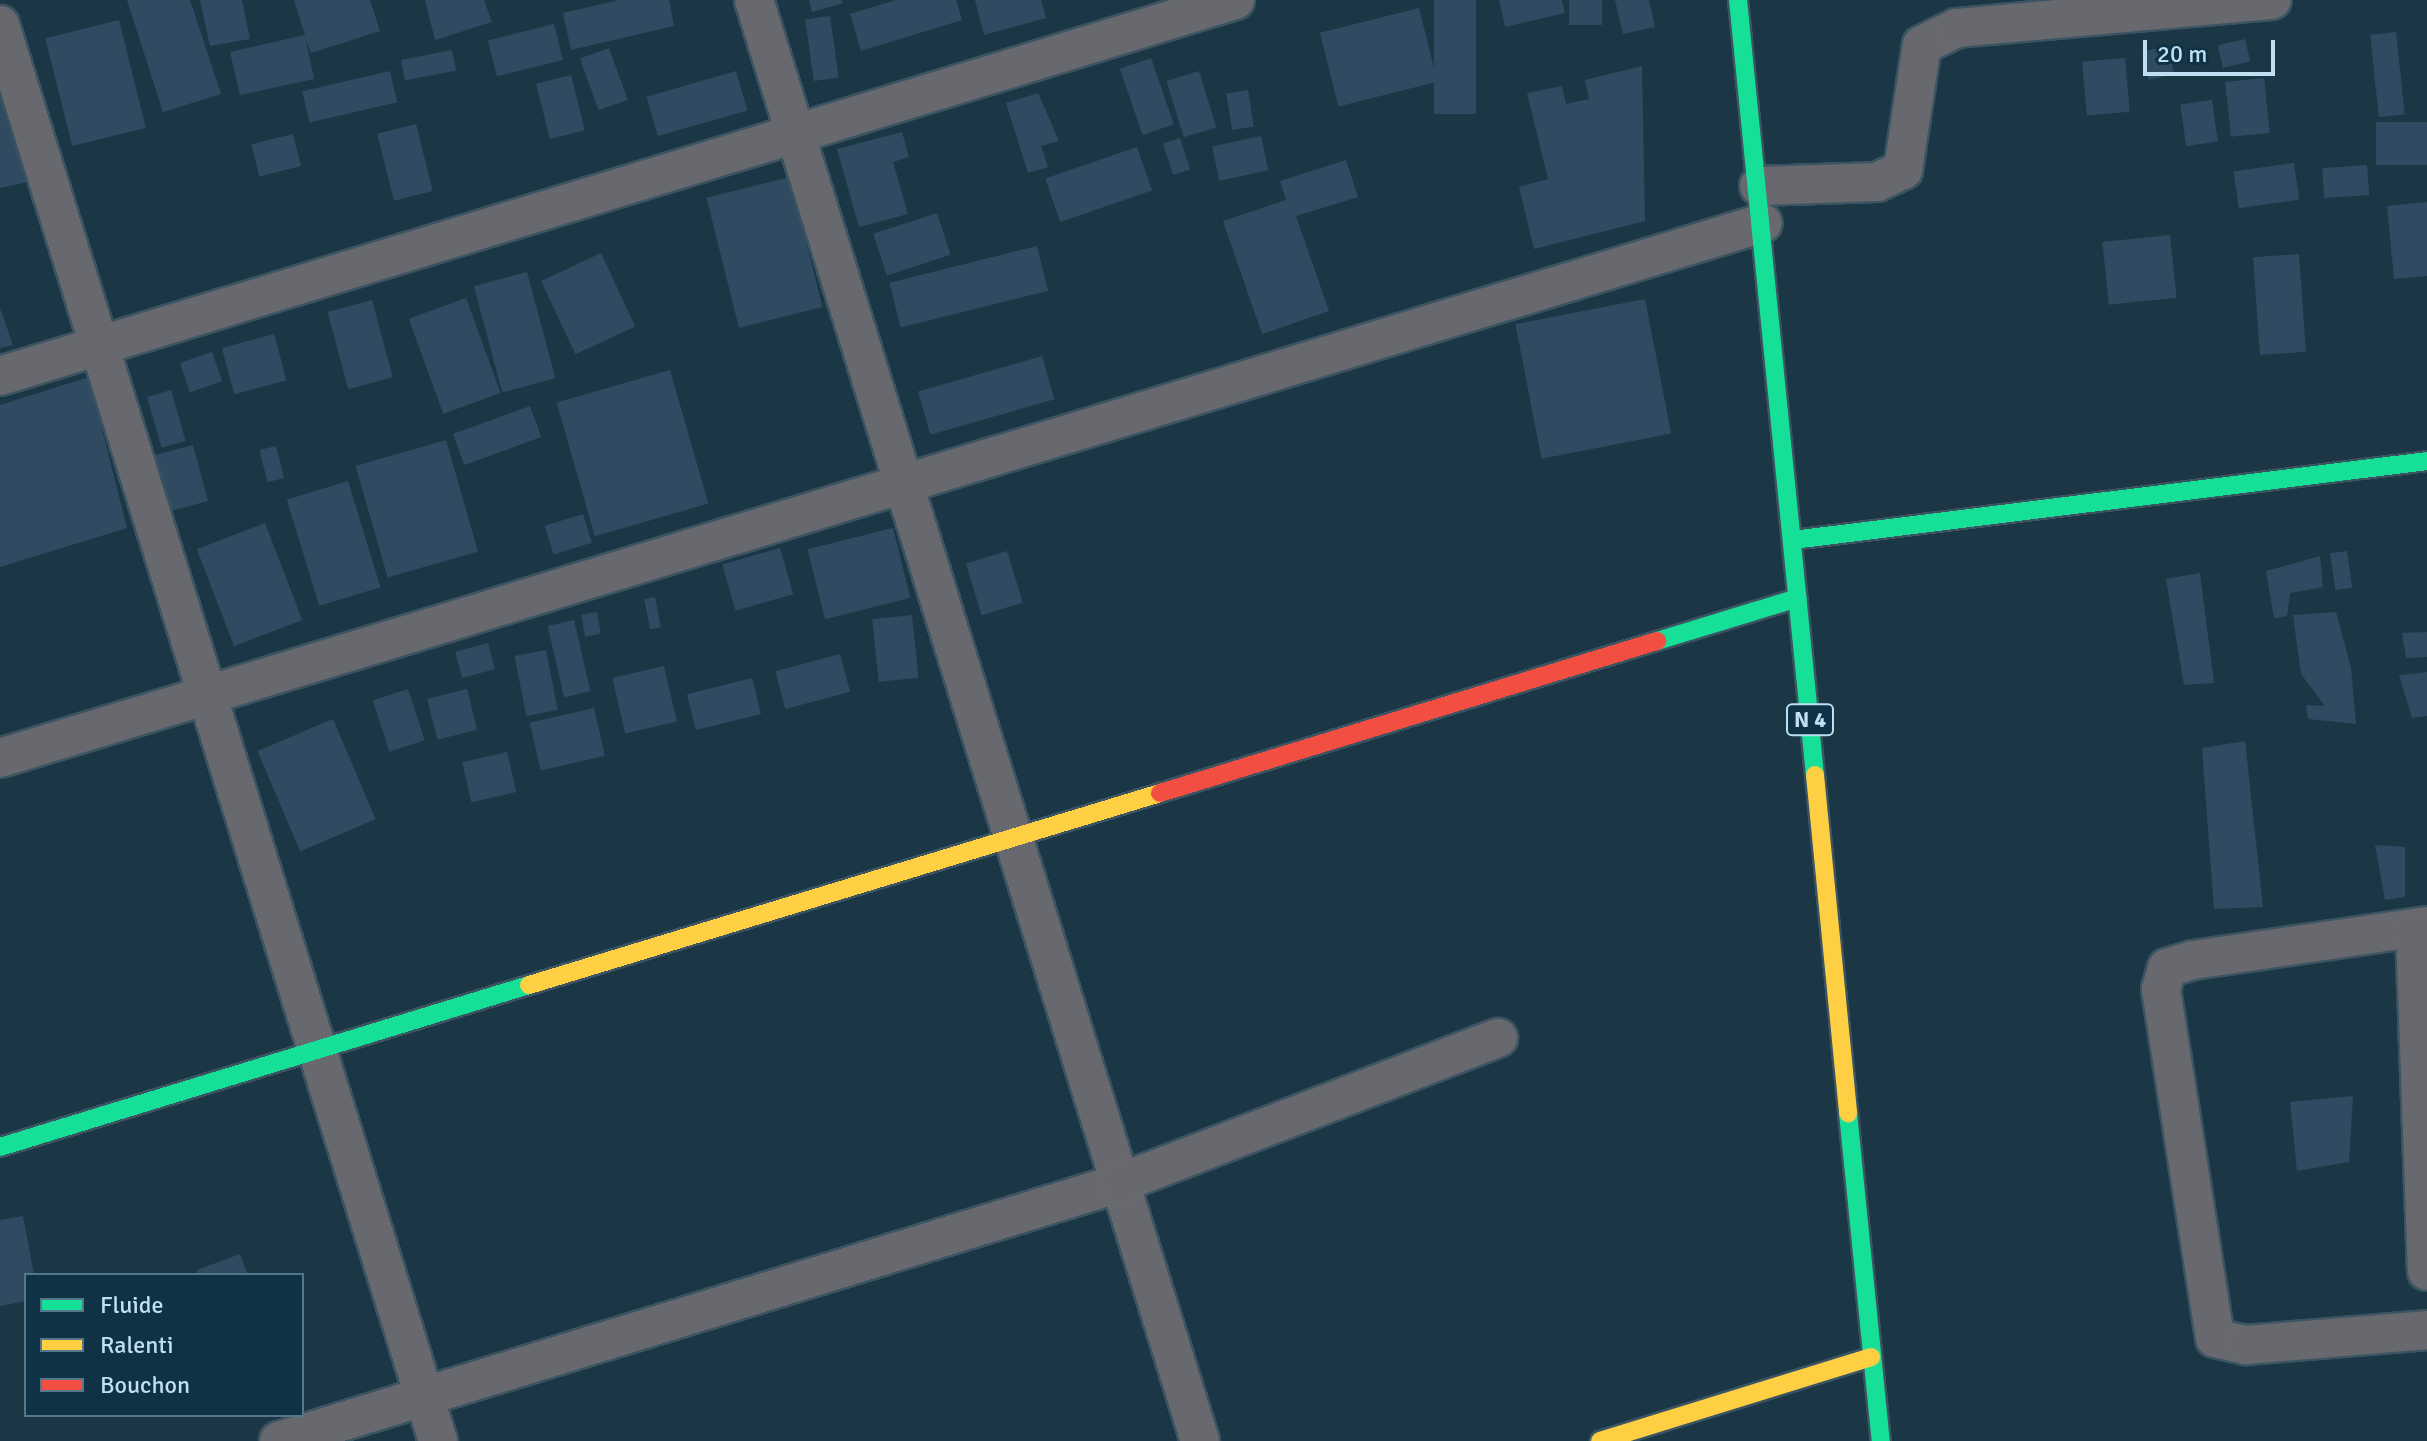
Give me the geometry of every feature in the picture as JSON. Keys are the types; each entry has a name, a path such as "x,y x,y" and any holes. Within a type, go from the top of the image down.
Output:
{"street":[{"path":"754,0 1200,1441"},
{"path":"0,376 1235,0"},
{"name":"N 4","path":"1738,0 1763,223 1881,1441"},
{"path":"1759,186 1877,182 1903,170 1922,45 1957,28 2272,0"},
{"path":"0,25 438,1441"},
{"path":"0,758 1763,223"},
{"path":"1793,540 2427,461"},
{"path":"0,1147 1798,598"},
{"path":"2427,1271 2421,928 2193,960 2167,968 2161,989 2215,1338 2246,1345 2427,1330"},
{"path":"279,1441 1120,1183 1498,1038"},
{"path":"1600,1441 1871,1357"}],"building":[{"path":"127,0 190,0 221,94 163,112"},
{"path":"200,0 242,0 250,39 210,46"},
{"path":"294,0 370,0 380,31 311,53 306,40 314,79 240,95 230,52 305,35"},
{"path":"425,0 484,0 492,22 435,40"},
{"path":"619,0 669,0 674,26 571,50 563,13"},
{"path":"809,0 842,0 843,3 812,12"},
{"path":"896,0 956,0 962,20 861,51 850,14"},
{"path":"975,0 1041,0 1046,18 984,35"},
{"path":"1434,0 1476,0 1476,114 1434,114"},
{"path":"1499,0 1562,0 1565,13 1505,27"},
{"path":"1569,0 1602,0 1602,25 1569,25"},
{"path":"1615,0 1649,0 1655,27 1623,34"},
{"path":"1419,8 1437,82 1338,106 1320,33"},
{"path":"830,16 839,77 814,81 805,19"},
{"path":"119,20 146,128 72,146 45,38"},
{"path":"554,24 563,60 497,76 488,40"},
{"path":"2396,32 2405,115 2379,117 2370,35"},
{"path":"2245,39 2250,61 2223,68 2218,45"},
{"path":"2168,46 2174,74 2149,80 2143,51"},
{"path":"609,48 628,100 599,110 580,59"},
{"path":"452,50 456,71 405,81 401,60"},
{"path":"1151,58 1174,124 1143,135 1120,69"},
{"path":"2125,58 2130,112 2087,116 2082,62"},
{"path":"1642,66 1645,221 1534,249 1519,187 1548,179 1527,93 1562,86 1566,104 1589,99 1585,80"},
{"path":"390,71 397,102 310,122 302,91"},
{"path":"736,71 747,110 658,136 647,97"},
{"path":"1199,71 1216,127 1184,137 1166,81"},
{"path":"571,75 585,130 550,139 536,84"},
{"path":"2264,78 2270,133 2231,137 2225,82"},
{"path":"0,88 28,182 0,188"},
{"path":"1248,90 1254,127 1232,130 1226,93"},
{"path":"1038,93 1059,141 1041,146 1048,167 1028,173 1006,103"},
{"path":"2212,100 2218,142 2186,146 2180,104"},
{"path":"2376,122 2427,122 2427,165 2376,165"},
{"path":"416,124 433,191 394,201 377,134"},
{"path":"902,132 909,157 893,162 908,214 859,227 837,149"},
{"path":"293,134 301,166 259,176 251,144"},
{"path":"1261,136 1268,170 1219,181 1212,146"},
{"path":"1180,138 1190,169 1173,175 1163,144"},
{"path":"1137,147 1152,190 1060,222 1045,179"},
{"path":"1346,160 1358,197 1296,216 1329,311 1262,334 1223,221 1286,200 1280,181"},
{"path":"2294,163 2299,200 2239,208 2234,171"},
{"path":"2367,165 2369,195 2324,198 2322,168"},
{"path":"790,177 822,307 739,328 707,198"},
{"path":"2427,202 2427,276 2394,279 2387,206"},
{"path":"937,213 951,255 887,276 873,234"},
{"path":"2170,235 2177,298 2109,305 2102,242"},
{"path":"1037,246 1048,291 901,327 890,283"},
{"path":"601,253 635,326 575,354 541,281"},
{"path":"2299,254 2306,352 2260,355 2253,257"},
{"path":"527,272 555,378 502,392 474,286"},
{"path":"466,298 501,393 443,414 409,319"},
{"path":"1645,299 1671,433 1542,459 1515,324"},
{"path":"372,300 393,377 348,389 328,312"},
{"path":"0,308 13,345 0,348"},
{"path":"274,334 286,380 234,394 222,348"},
{"path":"212,352 222,381 190,392 180,363"},
{"path":"1042,356 1054,399 930,435 918,392"},
{"path":"670,370 708,504 595,536 557,403"},
{"path":"89,377 127,528 0,567 0,405"},
{"path":"171,390 186,441 162,448 147,397"},
{"path":"530,406 541,437 464,465 453,434"},
{"path":"446,440 478,552 388,577 356,466"},
{"path":"193,445 208,501 170,511 155,455"},
{"path":"276,446 284,478 267,482 260,450"},
{"path":"348,481 380,587 319,606 287,500"},
{"path":"583,514 592,543 554,554 545,526"},
{"path":"265,523 302,620 234,646 197,549"},
{"path":"893,528 910,598 825,619 808,549"},
{"path":"780,548 793,594 736,611 722,565"},
{"path":"1007,551 1023,603 982,615 966,564"},
{"path":"2347,551 2352,588 2335,590 2330,553"},
{"path":"2320,556 2323,587 2290,593 2287,616 2274,618 2266,571"},
{"path":"2200,573 2214,683 2184,685 2166,579"},
{"path":"655,597 661,627 650,630 644,599"},
{"path":"597,612 601,634 585,636 581,615"},
{"path":"2336,612 2351,668 2356,724 2308,719 2306,705 2325,706 2301,674 2293,615"},
{"path":"912,615 919,678 879,682 872,619"},
{"path":"574,620 590,691 564,697 548,626"},
{"path":"2427,632 2427,657 2406,658 2402,633"},
{"path":"488,643 495,669 462,678 455,652"},
{"path":"546,650 558,710 526,716 515,656"},
{"path":"840,654 850,692 785,709 775,671"},
{"path":"664,666 677,722 625,733 612,678"},
{"path":"2427,672 2427,716 2412,718 2399,675"},
{"path":"752,678 761,714 696,730 687,694"},
{"path":"408,689 425,740 389,752 373,700"},
{"path":"467,689 477,730 437,740 427,699"},
{"path":"594,708 605,756 541,771 530,723"},
{"path":"333,719 376,819 300,851 258,751"},
{"path":"2245,741 2263,907 2214,909 2202,748"},
{"path":"507,752 516,792 471,802 462,762"},
{"path":"2375,845 2405,847 2405,897 2385,900"},
{"path":"2353,1096 2349,1162 2297,1171 2290,1102"},
{"path":"23,1216 34,1273 24,1273 24,1301 0,1306 0,1220"},
{"path":"240,1254 247,1273 198,1273 197,1270"}],"traffic: fast":[{"path":"1738,0 1815,775"},
{"path":"1793,540 2427,461"},
{"path":"1657,641 1798,598"},
{"path":"0,1147 529,985"},
{"path":"1848,1113 1881,1441"}],"traffic: slow":[{"path":"1815,775 1848,1113"},
{"path":"529,985 1160,793"},
{"path":"1600,1441 1871,1357"}],"traffic: jam":[{"path":"1160,793 1657,641"}]}
